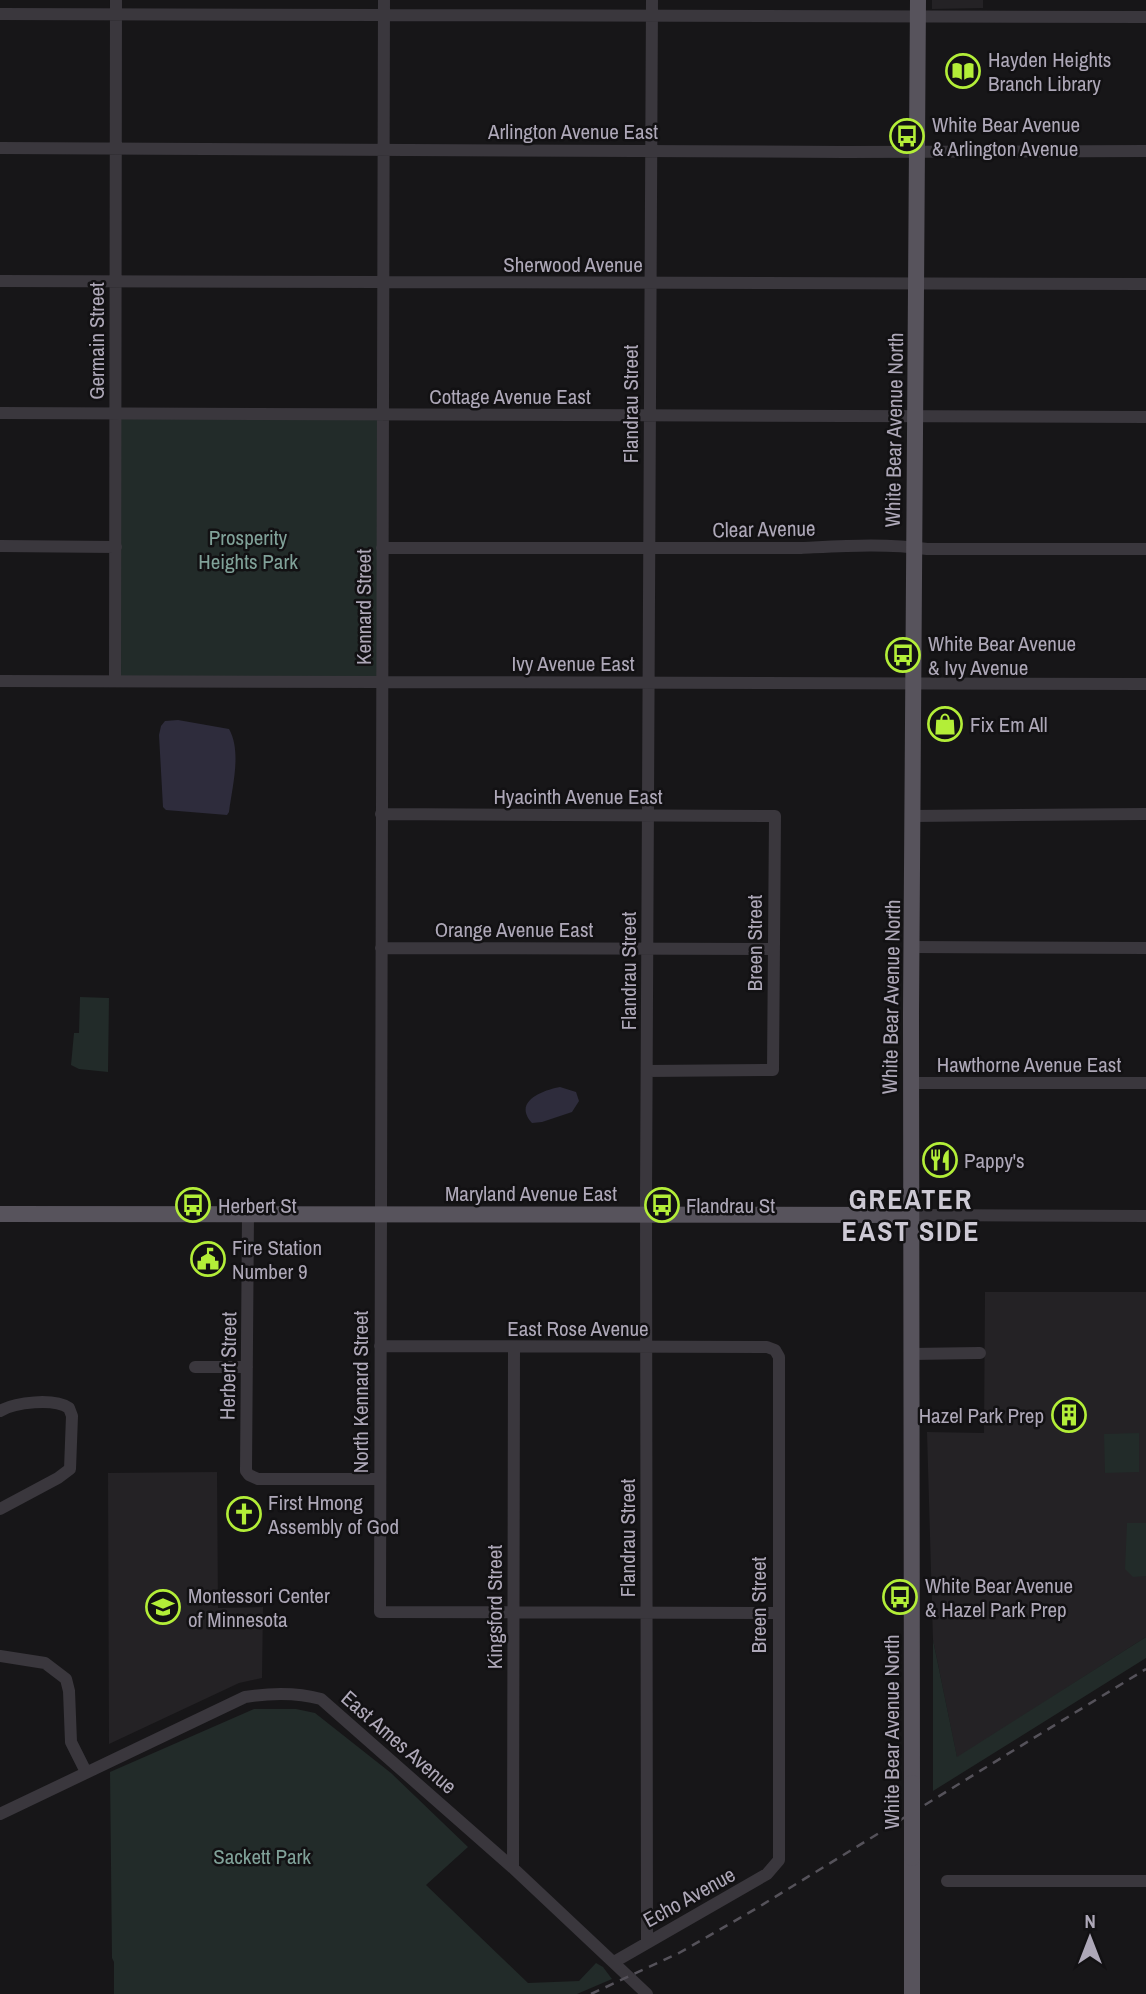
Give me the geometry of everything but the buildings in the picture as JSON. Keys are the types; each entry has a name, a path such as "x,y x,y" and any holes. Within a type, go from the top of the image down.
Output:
{"main road":[{"name":"White Bear Avenue North","path":"912,1994 911,1083 918,0"},
{"name":"Maryland Avenue East","path":"0,1214 911,1215"}],"street":[{"name":"Germain Street","path":"115,681 116,0"},
{"name":"Kennard Street","path":"380,1214 384,0"},
{"name":"Flandrau Street","path":"647,1942 646,1214 652,0"},
{"path":"0,14 1146,17"},
{"name":"Arlington Avenue East","path":"0,148 1146,151"},
{"name":"Sherwood Avenue","path":"0,281 1146,284"},
{"name":"Cottage Avenue East","path":"0,413 1146,417"},
{"path":"0,546 116,547"},
{"name":"Clear Avenue","path":"382,548 649,549 850,546 927,549 1146,549"},
{"name":"Ivy Avenue East","path":"0,681 1146,684"},
{"name":"Hyacinth Avenue East","path":"381,814 775,816"},
{"path":"912,816 1146,814"},
{"name":"Breen Street","path":"647,1071 773,1070 775,816"},
{"path":"912,947 1146,948"},
{"name":"Orange Avenue East","path":"381,948 773,949"},
{"name":"Hawthorne Avenue East","path":"911,1083 1146,1083"},
{"name":"Herbert Street","path":"248,1214 248,1475 258,1479 379,1479"},
{"name":"North Kennard Street","path":"380,1214 380,1612 513,1612"},
{"name":"Maryland Avenue East","path":"911,1215 1146,1216"},
{"name":"East Rose Avenue","path":"380,1346 775,1350"},
{"name":"Kingsford Street","path":"513,1868 514,1347"},
{"name":"Breen Street","path":"775,1350 779,1357 779,1860"},
{"path":"911,1354 980,1353"},
{"path":"195,1367 247,1367"},
{"path":"0,1509 66,1473 71,1464 72,1416 69,1408 60,1404 20,1403 2,1406"},
{"path":"513,1612 777,1613"},
{"path":"0,1656 45,1662 66,1679 71,1742 86,1772"},
{"name":"East Ames Avenue","path":"0,1814 245,1697 300,1693 321,1699 338,1713 513,1868 647,1994"},
{"name":"Echo Avenue","path":"614,1962 767,1874 779,1860"},
{"path":"947,1881 1146,1881"}],"shaded area":[{"path":"932,0 983,0 983,8 932,9"},
{"path":"178,720 229,729 236,759 227,815 166,810 163,807 159,735 165,721"},
{"path":"560,1087 576,1092 579,1101 572,1112 532,1123 527,1115 528,1103 539,1094"},
{"path":"985,1292 1146,1292 1146,1637 957,1758 933,1640 927,1432 984,1433"},
{"name":"Montessori Center of Minnesota","path":"217,1472 218,1608 263,1607 262,1678 239,1683 109,1744 108,1473"}],"green space":[{"name":"Prosperity Heights Park","path":"116,413 383,420 382,682 115,681"},
{"path":"80,997 109,998 108,1072 79,1069 71,1065 74,1033 79,1033"},
{"path":"1139,1433 1139,1472 1105,1473 1104,1434"},
{"path":"1127,1523 1146,1523 1146,1576 1133,1577 1125,1569"},
{"path":"1146,1637 1146,1658 933,1791 933,1640 957,1757"},
{"name":"Sackett Park","path":"254,1709 296,1709 315,1713 391,1773 468,1847 426,1885 528,1983 579,1981 596,1963 603,1967 612,1979 577,1994 114,1994 110,1772"}],"railway":[{"path":"591,1994 679,1953 757,1908 1146,1669"}],"place":[{"name":"Hayden Heights Branch Library","path":"963,71"},
{"name":"White Bear Avenue & Arlington Avenue","path":"907,136"},
{"name":"White Bear Avenue & Ivy Avenue","path":"903,655"},
{"name":"Fix Em All","path":"945,724"},
{"name":"Pappy's","path":"940,1160"},
{"name":"Herbert St","path":"193,1205"},
{"name":"Flandrau St","path":"662,1205"},
{"name":"Fire Station Number 9","path":"208,1259"},
{"name":"Hazel Park Prep","path":"1069,1415"},
{"name":"First Hmong Assembly of God","path":"244,1514"},
{"name":"White Bear Avenue & Hazel Park Prep","path":"900,1597"},
{"name":"Montessori Center of Minnesota","path":"163,1607"}],"district":[{"name":"GREATER EAST SIDE","path":"911,1215"}]}
